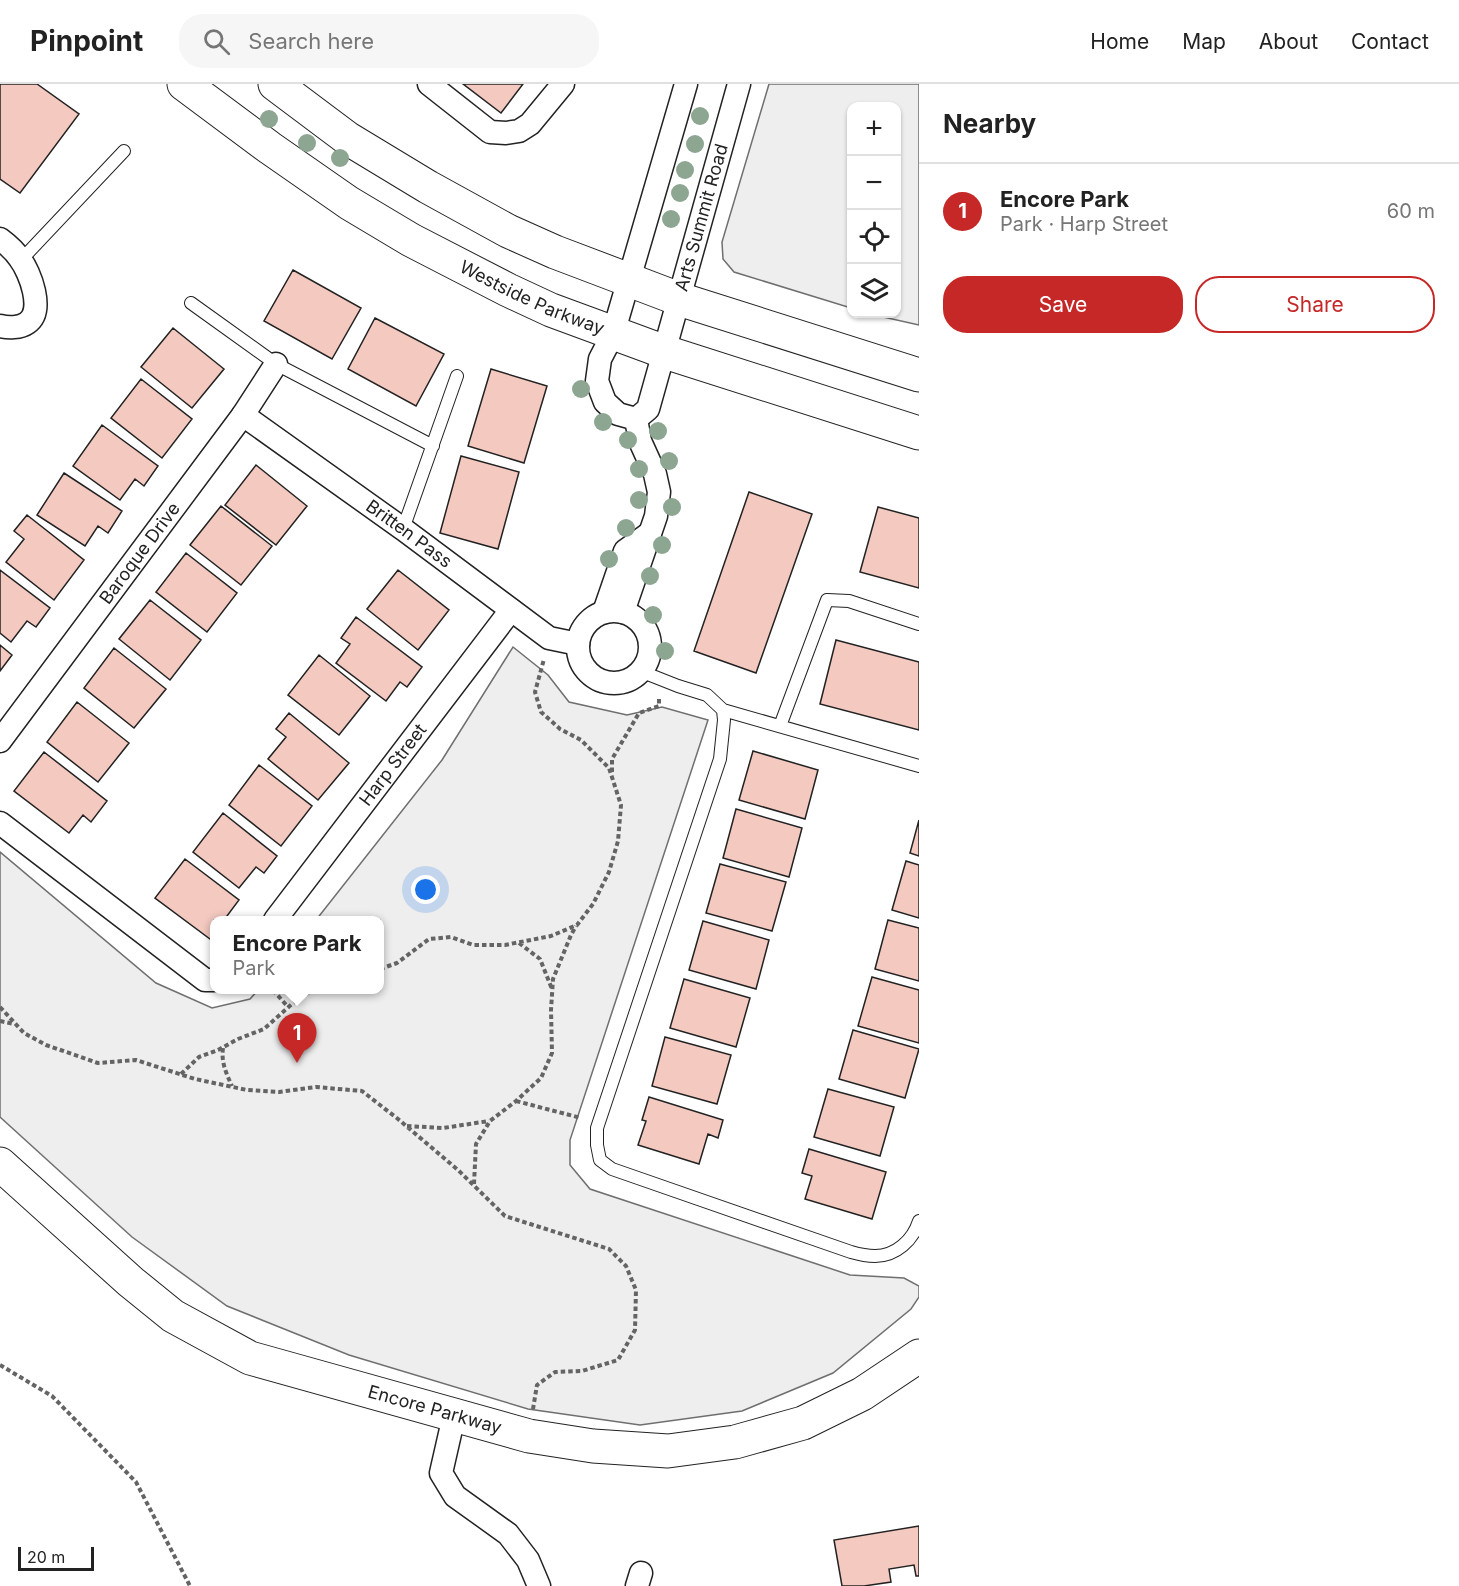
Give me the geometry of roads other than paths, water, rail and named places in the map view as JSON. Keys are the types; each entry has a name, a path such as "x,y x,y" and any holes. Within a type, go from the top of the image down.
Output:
{"main road":[{"name":"Westside Parkway","path":"184,84 310,177 382,224 508,290 551,310 613,334 919,433"},
{"path":"275,84 347,138 438,193 508,231 555,252 679,299 919,375"},
{"name":"Encore Parkway","path":"0,1164 131,1282 173,1316 250,1358 529,1436 593,1446 668,1451 735,1442 803,1423 862,1394 919,1356"}],"street":[{"path":"429,84 490,132 506,133 519,131 530,124 562,84"},
{"path":"614,612 650,533 656,516 659,492 655,474 640,441 636,419 618,414 605,402 597,381 600,359 613,334 686,84"},
{"name":"Arts Summit Road","path":"636,419 648,409 740,84"},
{"path":"0,239 21,260 34,286 35,313 27,323 9,328 0,326"},
{"name":"Baroque Drive","path":"0,741 243,415 276,364"},
{"name":"Britten Pass","path":"243,415 403,529 549,638 578,644"},
{"name":"Harp Street","path":"279,916 511,610"},
{"path":"614,612 631,615 641,622 647,631 650,643 650,655 645,666 651,675 637,675 627,681 615,683 603,681 592,675 584,667 579,656 578,644 581,632 588,622 597,615 614,612"},
{"path":"0,823 205,980 210,980"},
{"path":"454,1416 441,1473 455,1497 508,1534 528,1560 539,1586"}],"lane":[{"path":"21,260 124,152"},
{"path":"191,303 276,364 433,446"},
{"path":"403,529 458,376"},
{"path":"780,726 827,600 849,601 919,624"},
{"path":"651,675 707,695 723,710 919,766"},
{"path":"723,710 720,759 597,1128 600,1160 612,1169 850,1252 876,1256 898,1251 916,1231 919,1221"}],"place":[{"name":"Encore Park","path":"297,1063"}]}
